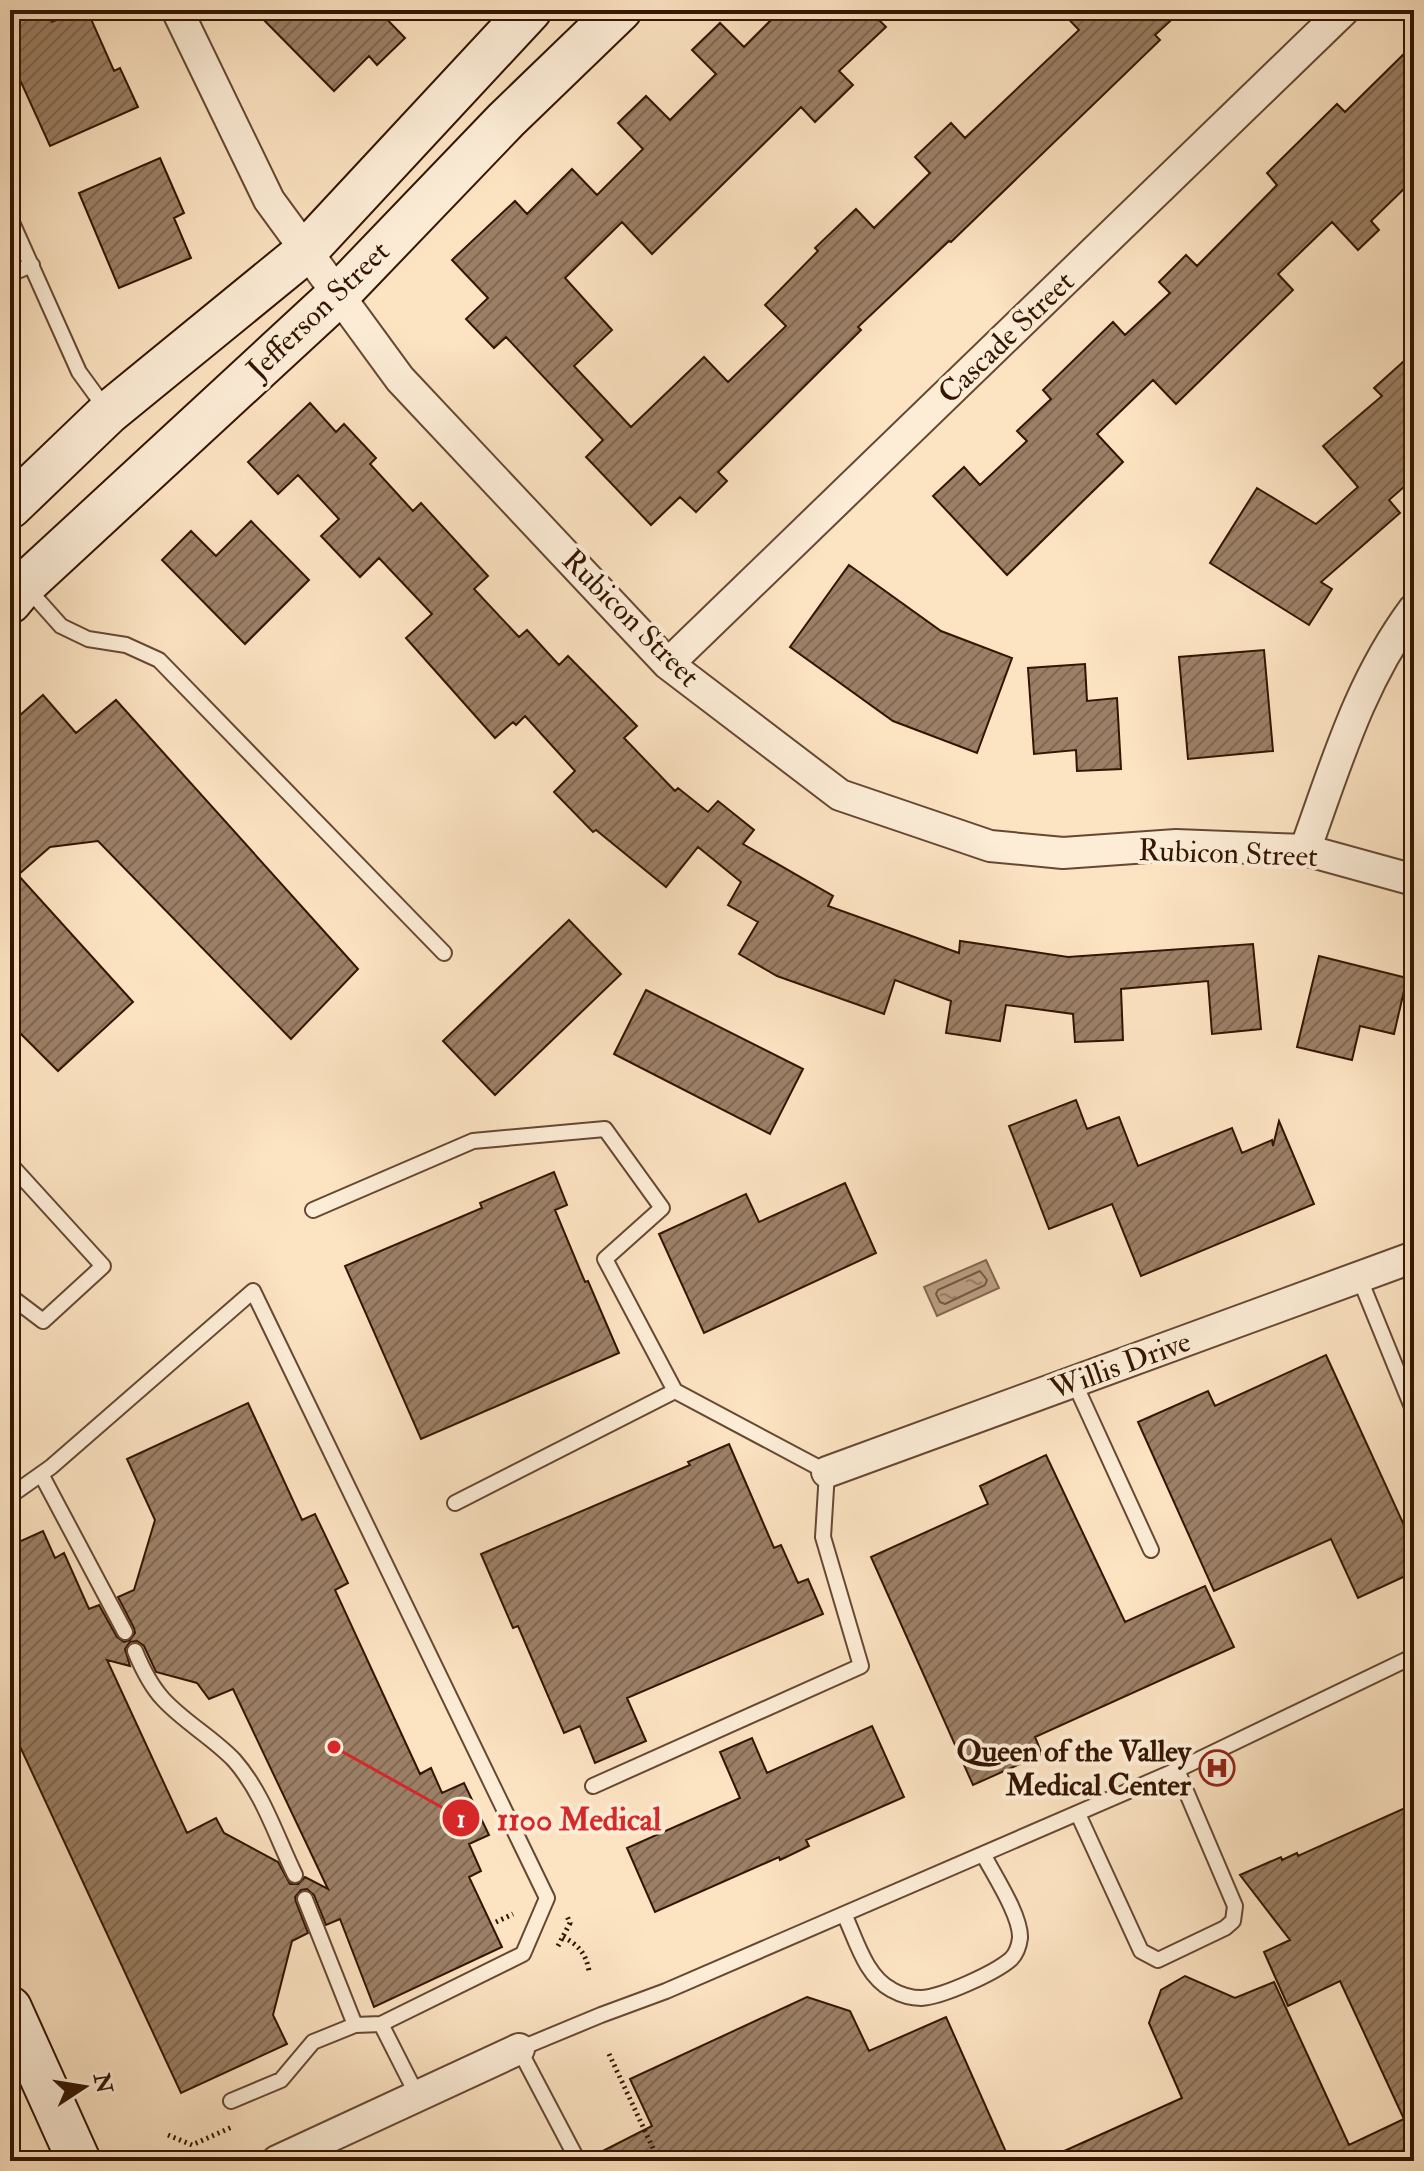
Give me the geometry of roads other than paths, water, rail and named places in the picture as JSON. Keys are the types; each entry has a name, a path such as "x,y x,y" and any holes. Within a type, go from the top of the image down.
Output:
{"main road":[{"name":"Jefferson Street","path":"10,507 108,413 305,252 530,10"},
{"name":"Jefferson Street","path":"17,594 337,296 506,120 620,10"},
{"path":"10,2008 79,2161"}],"street":[{"name":"Rubicon Street","path":"177,10 269,200 400,379 668,664 840,795 990,846 1063,853 1176,845 1305,850 1414,880"},
{"name":"Cascade Street","path":"668,664 1344,10"},
{"path":"1305,850 1361,696 1390,642 1414,609"},
{"name":"Willis Drive","path":"827,1472 1414,1257"},
{"path":"277,2161 519,2049"}],"lane":[{"path":"10,218 79,372 108,413"},
{"path":"10,274 32,265"},
{"path":"17,594 61,626 88,639 126,645 159,660 444,953"},
{"path":"313,1210 473,1141 605,1129 662,1208 605,1259 675,1391 827,1472 823,1537 861,1666 593,1786"},
{"path":"10,1164 103,1266 43,1321 10,1296"},
{"path":"1359,1277 1414,1412"},
{"path":"10,1496 41,1474 253,1291 547,1898 523,1954 381,2024 355,2025 313,2042 281,2080 231,2101"},
{"path":"1074,1382 1151,1550"},
{"path":"455,1503 675,1391"},
{"path":"41,1474 125,1632"},
{"path":"135,1651 144,1672 161,1697 180,1715 203,1730 233,1759 255,1787 295,1875"},
{"path":"578,2161 519,2049 666,1991 1078,1814 1414,1656"},
{"path":"1078,1814 1141,1951 1158,1960 1225,1928 1233,1921 1235,1906 1177,1770"},
{"path":"844,1914 866,1962 889,1989 905,1996 922,1998 944,1992 1001,1966 1013,1958 1018,1948 1020,1928 983,1854"},
{"path":"305,1899 355,2025"},
{"path":"381,2024 417,2095"}],"water":[{"path":"986,1260 999,1288 937,1316 924,1287"}],"place":[{"name":"1100 Medical","path":"334,1747"},
{"name":"Queen of the Valley Medical Center","path":"1217,1768"}]}
